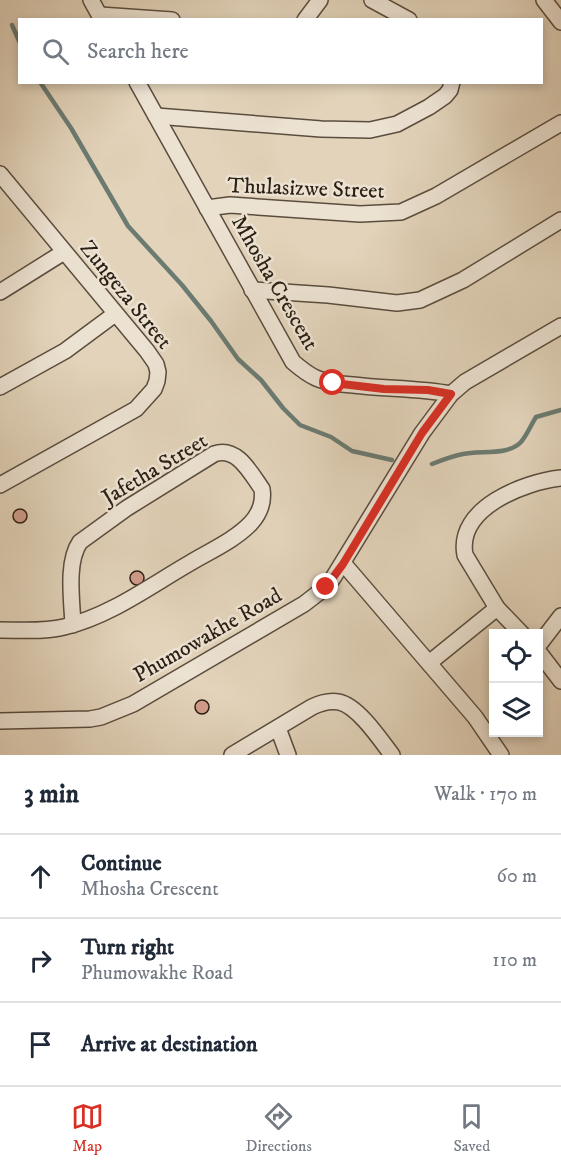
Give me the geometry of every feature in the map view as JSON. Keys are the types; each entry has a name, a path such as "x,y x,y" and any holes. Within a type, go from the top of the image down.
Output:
{"street":[{"path":"91,0 101,17 125,18"},
{"path":"307,18 320,0"},
{"path":"372,0 405,18"},
{"path":"544,0 561,22"},
{"name":"Mhosha Crescent","path":"138,84 293,362 312,376 333,383 384,389 428,390 451,394"},
{"path":"156,116 321,129 370,130 397,124 429,107 445,96 452,84"},
{"name":"Thulasizwe Street","path":"207,208 230,205 360,214 401,212 436,196 561,123"},
{"name":"Zungeza Street","path":"0,174 156,364 158,372 154,389 135,409 0,485"},
{"path":"252,290 398,303 420,300 463,280 561,220"},
{"path":"0,292 64,252"},
{"path":"0,387 65,351 115,314"},
{"name":"Phumowakhe Road","path":"0,721 101,717 133,704 304,604 326,587 343,564 422,433 451,394 483,371 561,326"},
{"name":"Jafetha Street","path":"0,630 53,629 73,625 127,600 240,533 257,516 262,503 262,489 237,457 227,452 214,454 127,508 80,542 72,566 73,625"},
{"path":"518,629 497,608 465,555 464,545 476,515 483,507 509,493 561,478"},
{"path":"343,564 475,717 501,755"},
{"path":"429,663 497,608"},
{"path":"543,639 561,615"},
{"path":"543,658 561,681"},
{"path":"232,755 321,703 339,702 346,704 360,716 392,755"},
{"path":"278,728 288,755"}],"building":[{"path":"20,509 25,511 27,516 25,521 20,523 15,521 13,516 15,511"},
{"path":"137,571 142,573 144,578 142,583 137,585 132,583 130,578 132,573"},
{"path":"202,700 207,702 209,707 207,712 202,714 197,712 195,707 197,702"}],"waterway":[{"path":"12,25 18,38"},
{"path":"41,84 71,128 128,226 182,285 238,359 261,380 283,408 300,425 331,437 352,451 392,460"},
{"path":"432,464 463,454 509,449 521,442 536,417 561,410"}],"route":[{"path":"326,587 343,564 422,433 451,394 428,390 384,389 333,383"}]}
